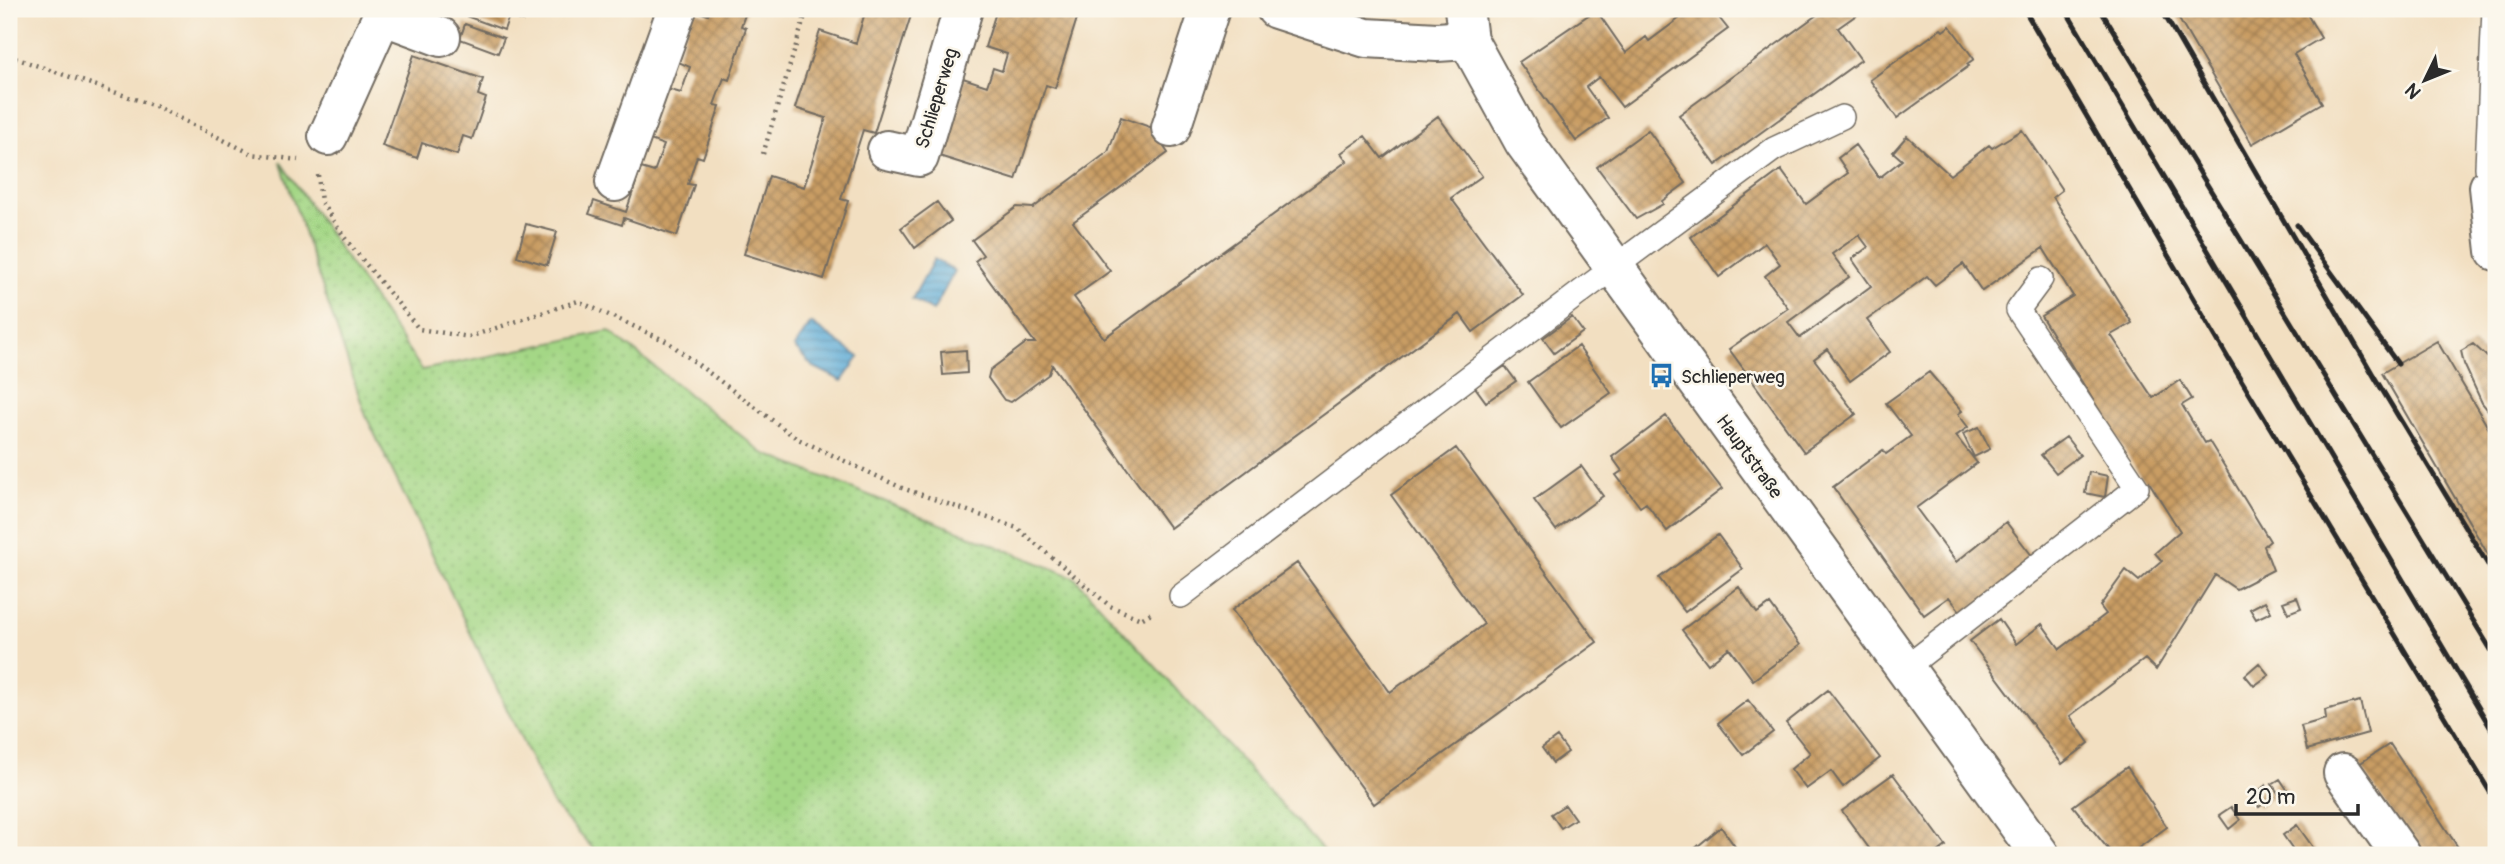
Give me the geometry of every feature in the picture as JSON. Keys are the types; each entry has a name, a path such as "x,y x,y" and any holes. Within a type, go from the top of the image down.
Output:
{"street":[{"path":"615,182 677,9"},
{"name":"Schlieperweg","path":"887,150 919,157 963,9"},
{"path":"1171,128 1210,9"},
{"path":"1276,9 1366,38 1437,42 1466,24"},
{"path":"322,149 384,12 441,37"},
{"name":"Hauptstraße","path":"1466,24 1524,142 2040,855"},
{"path":"2493,187 2496,251"},
{"path":"2343,773 2402,855"}],"lane":[{"path":"2493,187 2487,167 2494,9"},
{"path":"1181,596 1774,149 1842,117"},
{"path":"1904,669 2137,488 2018,310 2041,279"}],"path":[{"path":"763,155 807,9"},
{"path":"9,55 155,106 251,154 322,149 321,202 347,241 419,329 469,337 578,301 668,342 796,438 902,488 1017,528 1110,606 1141,620 1181,596"}],"green space":[{"path":"280,161 422,370 609,331 763,453 1074,577 1327,855 599,855 553,805 366,416"}],"water":[{"path":"934,259 955,271 933,311 912,299"},
{"path":"811,323 859,357 842,381 812,366 794,347"}],"building":[{"path":"447,9 527,9 523,21 509,16 504,30"},
{"path":"710,9 747,9 741,26 746,28 729,80 724,78 714,105 720,106 703,158 697,156 688,184 694,185 677,236 624,218 622,225 589,214 594,201 626,212 641,168 654,172 664,145 650,140 667,89 681,93 690,67 676,61 693,10 708,15"},
{"path":"866,9 913,9 874,133 863,130 841,199 848,201 824,279 744,254 769,176 804,187 826,118 795,108 820,31 856,43"},
{"path":"997,9 1080,9 1055,88 1046,85 1016,180 939,156 963,78 987,86 993,68 1002,71 1007,54 985,47"},
{"path":"1332,9 1405,9 1405,10 1357,17"},
{"path":"1692,9 1712,9 1728,29 1622,107 1599,77 1586,87 1608,118 1576,141 1519,62 1596,10 1626,53 1646,37 1649,41"},
{"path":"1825,9 1865,9 1838,28 1861,60 1716,165 1679,115"},
{"path":"2173,9 2304,9 2321,38 2294,54 2322,103 2252,144"},
{"path":"465,24 504,38 498,53 460,39"},
{"path":"1950,26 1974,59 1967,64 1969,66 1897,118 1870,80 1941,29 1943,31"},
{"path":"414,55 483,79 478,95 486,98 479,119 472,139 463,136 457,155 422,143 417,158 382,146"},
{"path":"1438,116 1482,176 1451,198 1523,295 1473,332 1460,314 1170,528 1052,365 1049,374 1011,402 1004,400 988,378 990,370 1026,343 1035,343 975,261 983,255 972,240 1017,207 1033,208 1108,152 1121,117 1150,127 1168,153 1073,222 1110,271 1074,297 1104,338 1347,161 1341,153 1365,136 1382,158"},
{"path":"1648,130 1686,183 1662,201 1663,204 1636,219 1597,167"},
{"path":"2022,130 2062,190 2053,197 2132,323 2111,335 2153,398 2180,380 2192,399 2182,405 2205,443 2209,441 2270,541 2264,546 2273,570 2236,589 2215,575 2156,670 2145,659 2070,716 2089,743 2062,764 1970,641 1999,619 2016,644 2042,624 2060,649 2106,614 2100,606 2126,570 2139,581 2162,561 2155,553 2180,531 2149,482 2145,484 2041,316 2073,296 2043,248 1982,291 1963,264 1935,285 1927,276 1867,320 1890,352 1850,381 1827,349 1814,359 1856,414 1804,452 1729,349 1788,308 1765,276 1780,264 1765,243 1719,277 1691,237 1781,170 1806,204 1848,173 1838,158 1855,145 1879,178 1902,160 1893,152 1907,136 1950,175 1989,145 1992,148","holes":["1859,235 1868,247 1852,259 1871,286 1800,338 1788,322 1849,277 1832,254"]},
{"path":"937,202 951,221 915,248 901,228"},
{"path":"526,224 557,232 547,265 517,256"},
{"path":"1572,317 1583,332 1554,353 1543,338"},
{"path":"2437,341 2496,441 2496,568 2382,373"},
{"path":"2473,344 2496,365 2496,420 2482,403 2464,364 2461,351"},
{"path":"1578,346 1611,393 1561,428 1528,382"},
{"path":"966,350 967,373 943,375 941,352"},
{"path":"1505,366 1516,381 1486,402 1475,387"},
{"path":"1929,372 1962,411 1958,414 1968,427 1956,436 1977,463 1916,508 1956,562 2006,522 2036,561 1965,617 1949,597 1924,615 1833,487 1883,450 1886,454 1911,436 1886,403"},
{"path":"1666,416 1722,489 1667,531 1646,503 1640,507 1616,475 1622,471 1612,457"},
{"path":"1979,427 1990,449 1974,457 1963,434"},
{"path":"2066,437 2080,455 2056,473 2041,455"},
{"path":"1456,448 1597,642 1374,804 1232,610 1297,563 1390,692 1438,658 1484,624 1391,495"},
{"path":"1581,466 1603,496 1556,530 1534,500"},
{"path":"2089,472 2108,476 2105,497 2085,493"},
{"path":"1718,535 1743,569 1685,612 1659,578"},
{"path":"1739,587 1757,613 1770,604 1800,645 1753,680 1729,648 1708,664 1682,630"},
{"path":"2297,597 2301,608 2288,613 2283,602"},
{"path":"2265,601 2271,612 2256,619 2250,609"},
{"path":"2259,663 2269,675 2254,686 2245,675"},
{"path":"1828,690 1880,758 1843,787 1831,771 1806,789 1791,769 1810,753 1786,723"},
{"path":"1748,700 1773,732 1743,755 1718,723"},
{"path":"2360,701 2368,733 2307,750 2301,726 2326,719 2325,710"},
{"path":"1557,737 1568,752 1553,763 1542,748"},
{"path":"2390,744 2463,855 2419,855 2359,764"},
{"path":"2127,767 2167,827 2129,855 2113,855 2073,806"},
{"path":"1893,774 1946,846 1934,855 1874,855 1842,811"},
{"path":"2280,779 2288,791 2280,796 2272,784"},
{"path":"2266,785 2274,796 2259,807 2252,796"},
{"path":"1565,805 1575,819 1561,828 1551,814"},
{"path":"2231,807 2240,820 2229,829 2219,815"},
{"path":"2297,825 2317,853 2314,855 2297,855 2283,835"},
{"path":"1721,827 1736,848 1726,855 1687,855"}],"railway":[{"path":"2024,9 2228,358 2496,802"},
{"path":"2065,9 2496,737"},
{"path":"2100,9 2496,658"},
{"path":"2161,9 2375,378 2496,578"},
{"path":"2297,225 2398,364"}],"place":[{"name":"Schlieperweg","path":"1661,376"}]}
